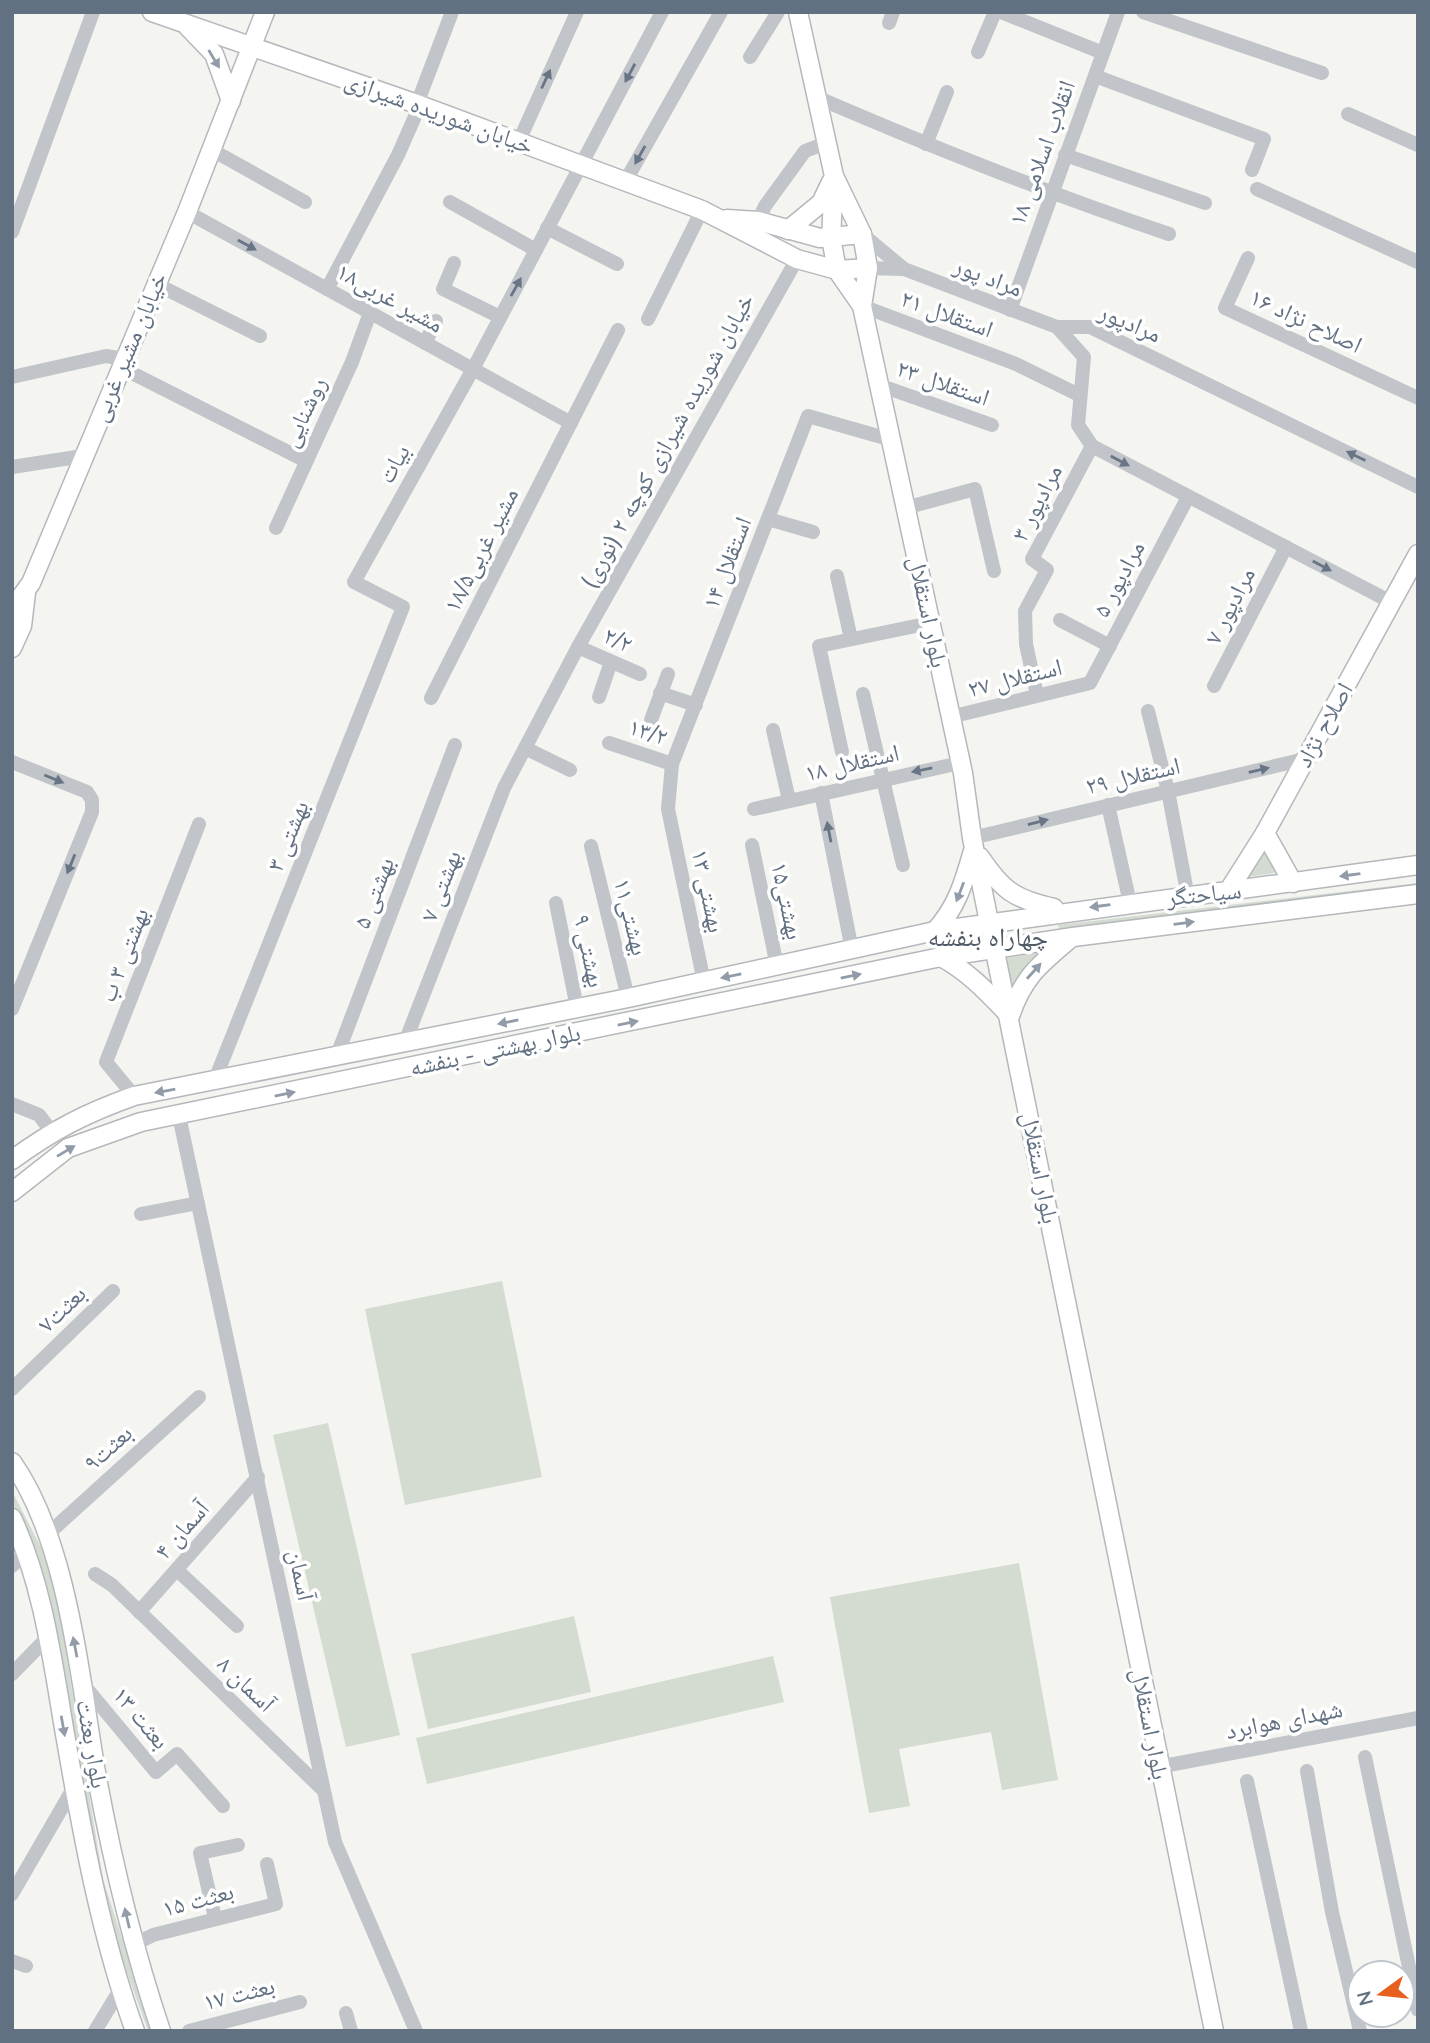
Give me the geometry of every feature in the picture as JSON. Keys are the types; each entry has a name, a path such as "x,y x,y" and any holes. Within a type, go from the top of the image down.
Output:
{"main road":[{"name":"خیابان شوریده شیرازی","path":"152,12 418,104 702,210 797,258 837,270 867,268"},
{"name":"خیابان مشیر غربی","path":"12,609 83,456 187,212 265,12"},
{"name":"بلوار استقلال","path":"798,12 834,176 862,234 867,268 862,306 960,763 973,843 1010,1016 1158,1767 1214,2031"},
{"path":"185,24 214,54 231,101"},
{"path":"788,230 821,203 834,176"},
{"name":"بلوار استقلال","path":"834,176 831,238 837,270 862,306"},
{"name":"خیابان شوریده شیرازی","path":"724,219 758,221 831,238 862,234"},
{"name":"اصلاح نژاد","path":"1227,893 1265,833 1418,554"},
{"name":"خیابان مشیر غربی","path":"12,648 22,626 19,590"},
{"path":"1265,833 1293,883"},
{"path":"973,843 998,883 1023,901 1068,911"},
{"path":"935,931 950,915 961,893 973,843"},
{"name":"سیاحتگر","path":"990,923 1418,865"},
{"name":"سیاحتگر","path":"996,950 1073,937 1418,894"},
{"name":"بلوار بهشتی - بنفشه","path":"12,1160 51,1131 86,1113 134,1096 628,998 935,931 990,923"},
{"path":"941,957 959,967 979,984 1010,1016 1020,987 1045,959 1073,937"},
{"name":"بلوار بهشتی - بنفشه","path":"12,1192 68,1148 141,1122 941,957 996,950"},
{"path":"466,1030 471,1055"},
{"name":"بلوار بعثت","path":"14,1470 48,1533 82,1683 97,1778 133,1945 160,2031"},
{"name":"بلوار بعثت","path":"12,1518 27,1550 48,1637 74,1787 108,1951 135,2031"},
{"path":"108,1951 133,1945"}],"street":[{"path":"12,232 93,12"},
{"path":"327,289 398,155 452,12"},
{"path":"519,141 577,12"},
{"path":"625,182 721,12"},
{"path":"750,57 778,12"},
{"path":"978,52 995,12"},
{"path":"1001,12 1103,53"},
{"name":"۱۸ انقلاب اسلامی","path":"1010,310 1118,12"},
{"path":"1143,12 1322,73"},
{"name":"بیات","path":"403,607 354,582 473,369 662,13"},
{"path":"1095,76 1264,139 1252,170"},
{"path":"926,145 947,92"},
{"path":"816,97 926,145 1169,234"},
{"path":"1348,114 1418,145"},
{"path":"758,221 805,150 826,143"},
{"path":"212,150 305,202"},
{"path":"1065,155 1205,203"},
{"path":"1256,189 1418,262"},
{"path":"450,202 536,250"},
{"path":"648,319 702,210"},
{"name":"مشیر غربی۱۸","path":"187,212 571,423"},
{"path":"547,228 617,264"},
{"name":"مراد پور","path":"862,234 904,269 1057,327"},
{"name":"خیابان شوریده شیرازی کوچه ۲ (نوری)","path":"525,748 578,647 797,258"},
{"name":"۱۶ اصلاح نژاد","path":"1248,258 1225,308 1418,398"},
{"path":"454,263 443,289 499,317"},
{"name":"مراد پور","path":"867,268 904,269"},
{"path":"156,284 260,336"},
{"name":"۲۱ استقلال","path":"862,306 1016,364 1079,395"},
{"name":"روشنایی","path":"276,528 352,362 370,313"},
{"path":"425,343 436,321"},
{"name":"مرادپور","path":"1057,327 1084,356 1077,425 1092,446"},
{"name":"مرادپور","path":"1057,327 1090,327 1418,486"},
{"name":"مشیر غربی۱۸/۵","path":"431,698 618,330"},
{"path":"12,377 106,356 306,461"},
{"name":"۲۳ استقلال","path":"879,384 992,425"},
{"name":"استقلال ۱۴","path":"668,809 672,764 808,416 892,440"},
{"path":"1092,446 1391,602"},
{"name":"۳ مرادپور","path":"1037,695 1026,645 1025,611 1047,570 1032,559 1092,446"},
{"path":"12,467 83,456"},
{"path":"905,508 975,489 994,571"},
{"name":"۵ مرادپور","path":"1090,683 1188,496"},
{"path":"768,519 813,533"},
{"name":"۷ مرادپور","path":"1214,687 1286,547"},
{"path":"837,576 851,639"},
{"name":"بهشتی ۳","path":"214,1082 403,607"},
{"path":"1060,620 1110,646"},
{"path":"842,752 819,646 930,623"},
{"name":"۲/۲","path":"578,647 640,674"},
{"path":"599,697 611,662"},
{"path":"651,720 668,674"},
{"name":"۲۷ استقلال","path":"950,717 1090,683"},
{"path":"660,693 696,705"},
{"path":"863,694 903,865"},
{"path":"1149,711 1168,791 1188,897"},
{"path":"773,730 789,800"},
{"name":"۱۳/۲","path":"609,743 672,764"},
{"name":"بهشتی ۵","path":"336,1058 455,745"},
{"path":"525,748 570,769"},
{"name":"بهشتی ۷","path":"405,1042 504,788 525,748"},
{"name":"۲۹ استقلال","path":"973,843 1108,805 1305,759"},
{"path":"12,762 87,792 93,800 92,812 12,1009"},
{"name":"استقلال ۱۸","path":"754,809 883,778 960,763"},
{"path":"821,793 852,950"},
{"path":"1108,805 1130,902"},
{"name":"بهشتی ۱۳","path":"668,809 704,982"},
{"name":"بهشتی ۳ ب","path":"134,1096 106,1062 199,824"},
{"name":"بهشتی۱۵","path":"752,845 777,966"},
{"name":"بهشتی۱۱","path":"591,846 628,998"},
{"name":"بهشتی ۹","path":"555,903 577,1008"},
{"path":"12,1104 39,1115 51,1131"},
{"name":"آسمان","path":"179,1116 258,1477 321,1788 335,1842 416,2031"},
{"path":"141,1214 198,1203"},
{"name":"بعثت۷","path":"12,1389 113,1291"},
{"name":"بعثت۹","path":"48,1533 199,1397"},
{"name":"۴ آسمان","path":"139,1612 258,1477"},
{"path":"12,1566 27,1550"},
{"path":"177,1570 237,1626"},
{"name":"۸ آسمان","path":"94,1574 112,1585 321,1788"},
{"path":"12,1674 48,1637"},
{"name":"۱۳ بعثت","path":"82,1683 156,1772 177,1754 223,1806"},
{"name":"شهدای هوابرد","path":"1158,1767 1418,1718"},
{"path":"1365,1757 1418,2010"},
{"path":"1307,1771 1332,1912 1360,2031"},
{"path":"1247,1781 1301,2031"},
{"path":"12,1894 74,1787"},
{"path":"215,1918 200,1853 238,1845"},
{"name":"بعثت ۱۵","path":"133,1945 153,1935 276,1903 267,1864"},
{"path":"95,2031 120,1990"},
{"name":"بعثت ۱۷","path":"189,2031 300,2002"},
{"path":"346,2013 351,2031"}],"shaded area":[{"path":"1266,845 1275,873 1247,877"},
{"path":"1418,883 1418,889 1093,928 1060,930 1058,925"},
{"path":"1047,951 1012,989 1007,958"},
{"path":"502,1281 542,1477 405,1505 365,1309"},
{"path":"328,1423 400,1735 346,1747 273,1435"},
{"path":"12,1491 46,1557 56,1592 103,1879 152,2031 148,2031 113,1934 97,1873 47,1589 12,1502"},
{"path":"1019,1563 1058,1780 1002,1790 991,1732 899,1749 910,1806 869,1813 830,1597"},
{"path":"574,1616 591,1692 428,1729 411,1654"},
{"path":"773,1656 784,1702 427,1784 416,1738"}],"district":[{"name":"چهاراه بنفشه","path":"988,937"}]}
